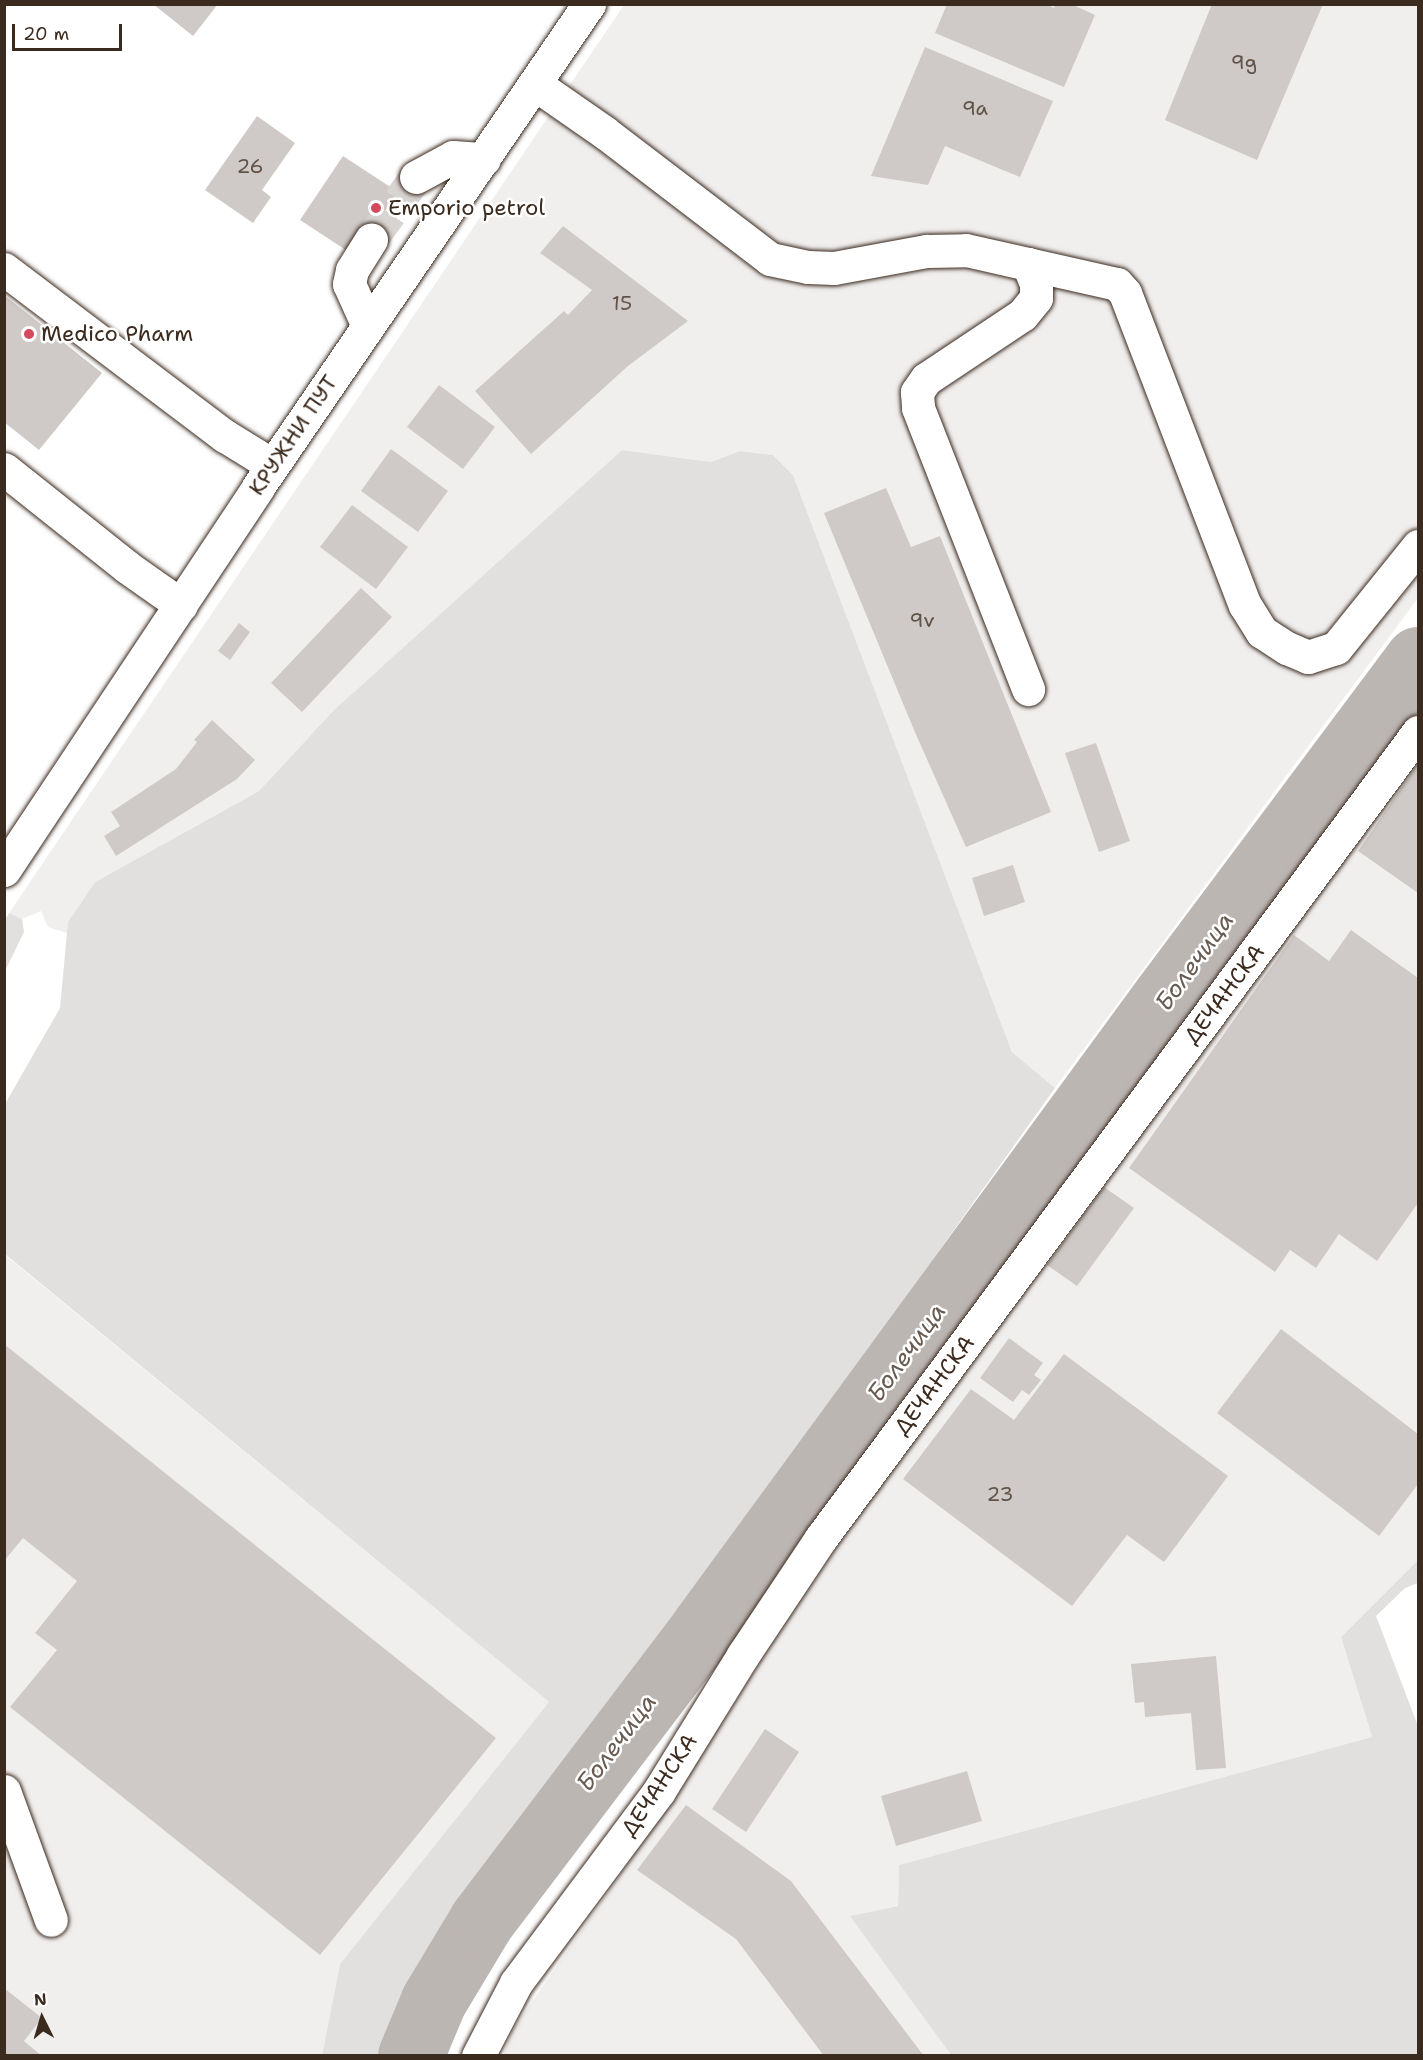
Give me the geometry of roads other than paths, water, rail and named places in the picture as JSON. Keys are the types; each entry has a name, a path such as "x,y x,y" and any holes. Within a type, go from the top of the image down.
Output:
{"main road":[{"name":"КРУЖНИ ПУТ","path":"4,870 272,465 590,4"},
{"path":"536,84 604,132 770,259 808,267 834,268 927,251 966,250 1117,285 1125,293 1245,605 1263,632 1287,648 1308,657 1336,648 1419,546"},
{"path":"416,177 453,157 484,159"},
{"path":"368,326 349,284 352,270 372,240"},
{"path":"1028,264 1036,284 1036,298 1022,315 926,379 917,392 918,408 1028,689"},
{"path":"4,269 225,436 272,465"},
{"path":"4,469 127,567 181,605"},
{"name":"ДЕЧАНСКА","path":"478,2055 516,1983 659,1791 743,1655 821,1538 1419,732"},
{"path":"4,1791 51,1920"}],"waterway":[{"name":"Болечица","path":"411,2056 434,2001 482,1921 704,1628 1166,997 1418,660"}],"tunnel":[{"path":"371,240 416,177"}],"place":[{"name":"Emporio petrol","path":"376,208"},
{"name":"Medico Pharm","path":"29,334"}]}
